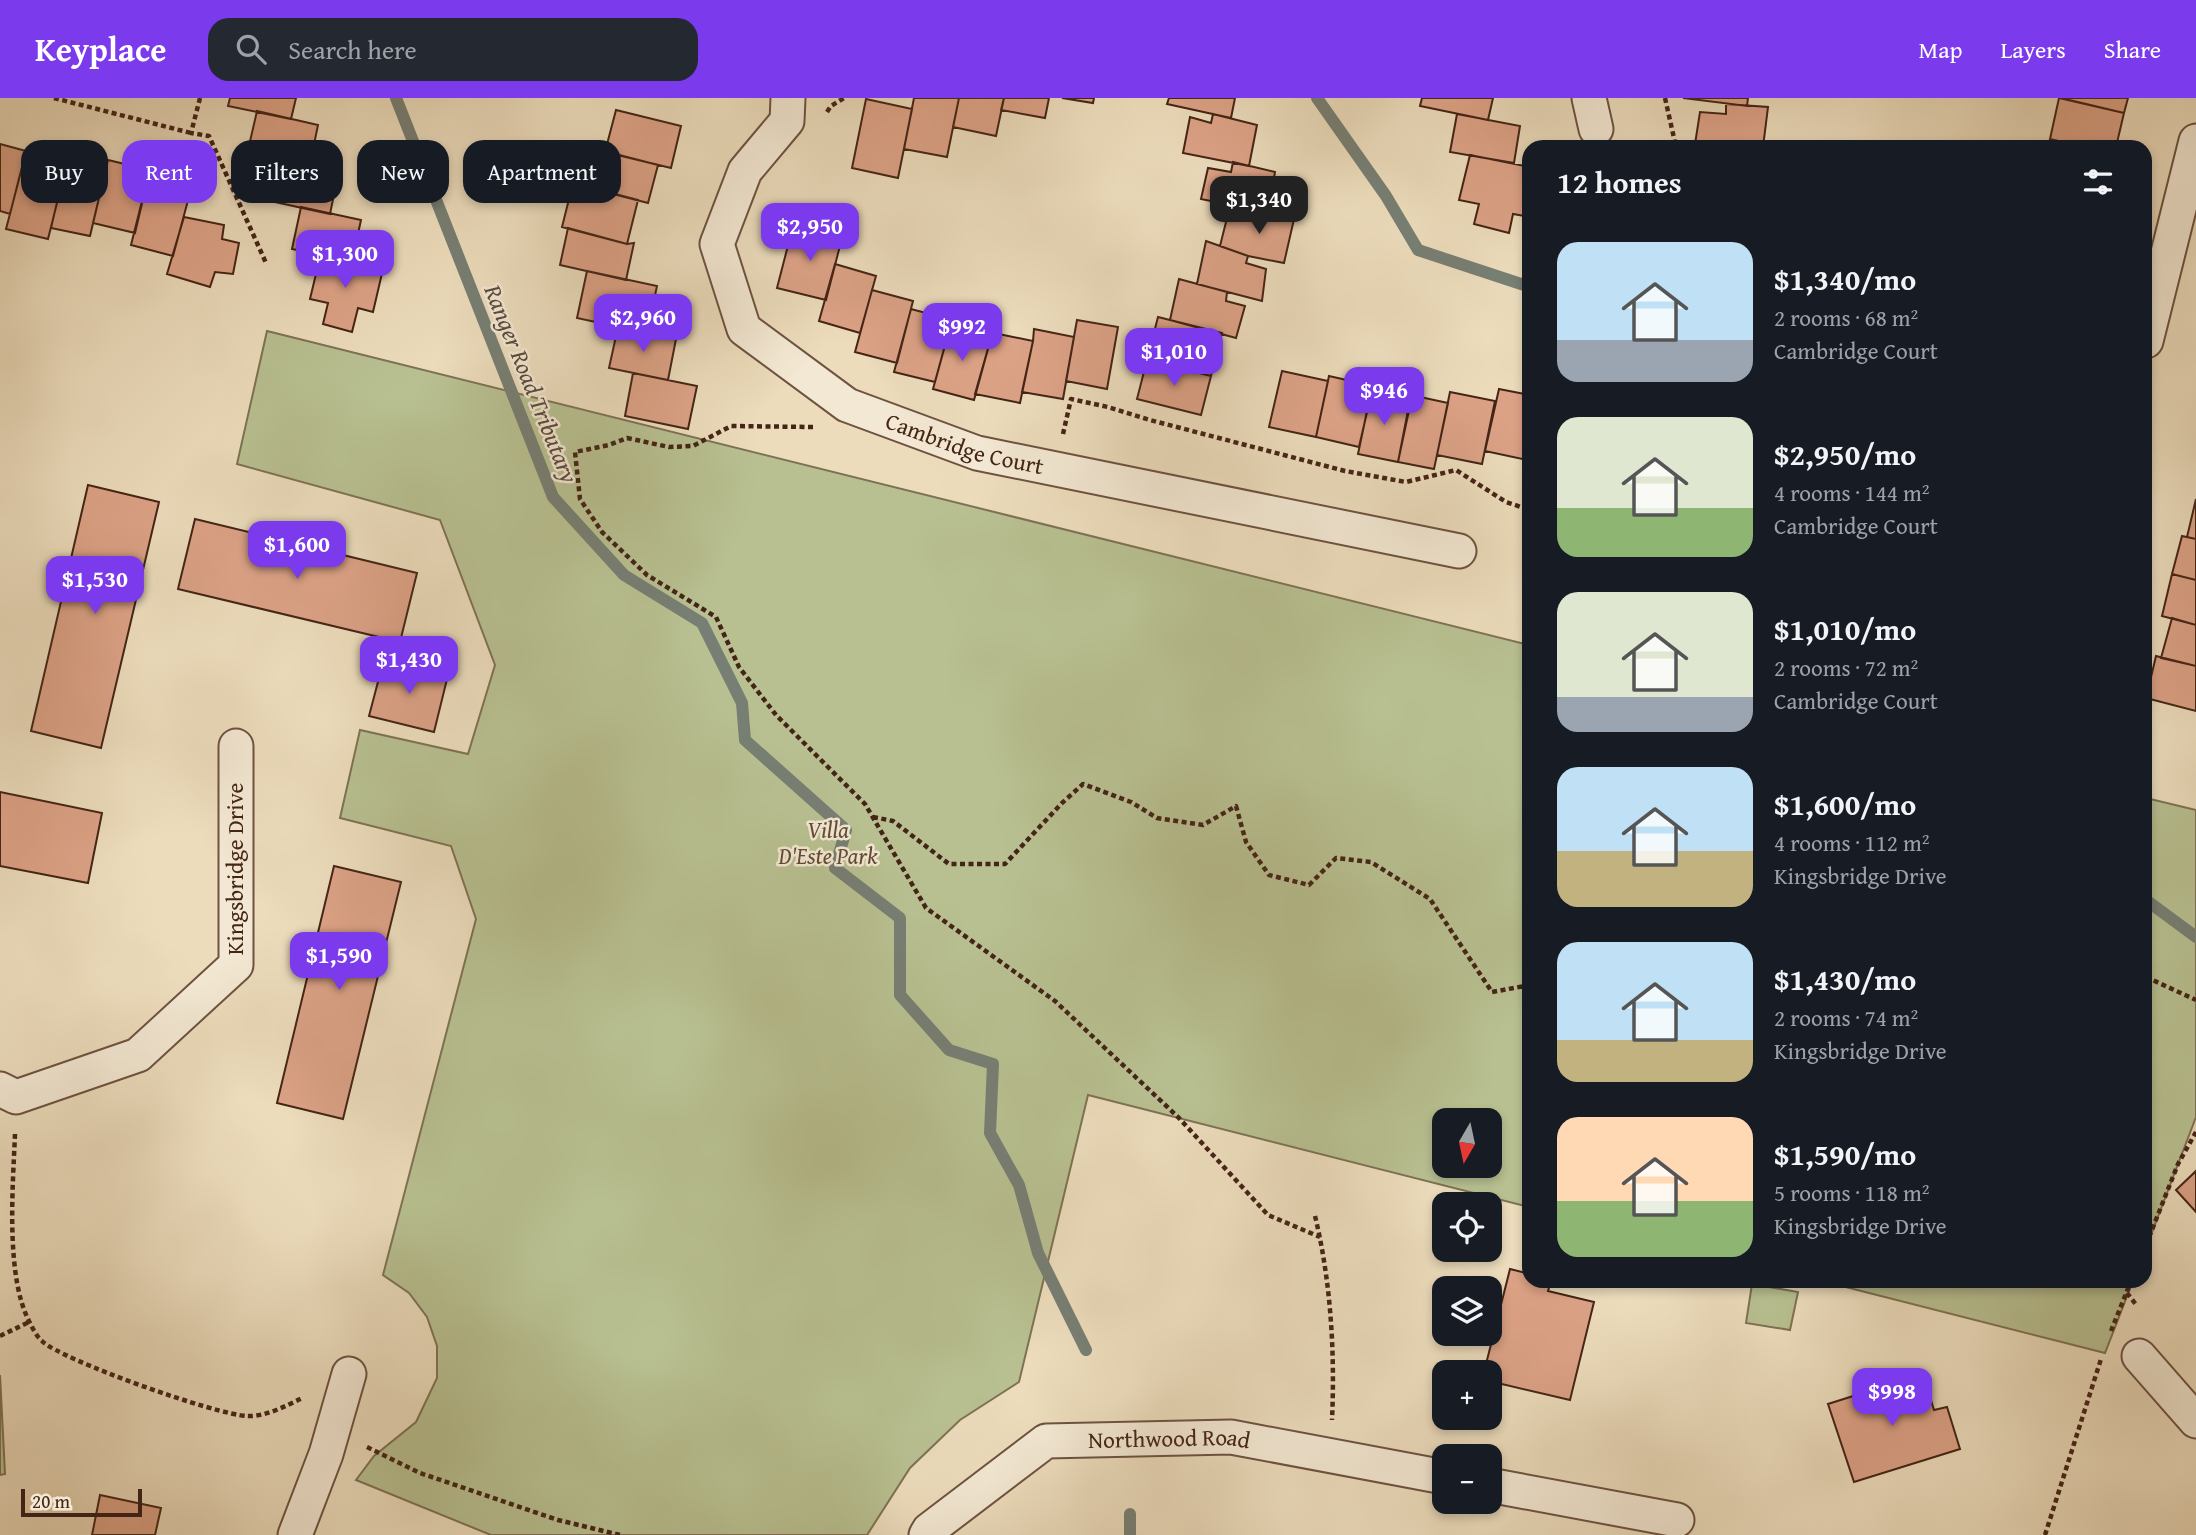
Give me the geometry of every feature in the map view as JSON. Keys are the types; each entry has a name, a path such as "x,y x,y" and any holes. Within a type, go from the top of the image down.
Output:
{"street":[{"name":"Cambridge Court","path":"788,98 787,121 745,171 717,244 744,329 847,405 977,453 1458,551"},
{"path":"2152,294 2196,141"},
{"name":"Kingsbridge Drive","path":"8,1093 138,1055 236,965 236,746"},
{"path":"2139,1356 2196,1421"},
{"path":"295,1535 333,1430 349,1374"},
{"name":"Northwood Road","path":"926,1535 1046,1441 1231,1437 1432,1475"},
{"path":"1502,1487 1677,1520"}],"path":[{"path":"54,98 209,136 266,263"},
{"path":"191,133 200,98"},
{"path":"823,117 831,106 844,98"},
{"path":"1665,98 1674,140"},
{"path":"1061,441 1071,399 1346,471 1406,482 1456,470 1506,502 1522,507"},
{"path":"847,405 818,427 731,426 692,446 669,447 627,438 575,452 580,499 602,532 647,575 716,617 739,667 776,715 865,804 926,908 1055,1001 1178,1117 1268,1215 1320,1237"},
{"path":"872,817 893,821 949,863 1005,864 1083,784 1131,802 1157,818 1203,825 1236,806 1246,842 1269,875 1309,885 1336,858 1371,862 1430,899 1492,992 1522,986"},
{"path":"2152,980 2196,1000"},
{"path":"8,1093 18,1293 29,1322 42,1342 69,1358 214,1410 249,1417 282,1408 349,1374"},
{"path":"2152,1230 2178,1164 2196,1132"},
{"path":"1315,1216 1320,1237 1334,1377 1330,1456"},
{"path":"2110,1333 2128,1288"},
{"path":"2127,1292 2137,1306"},
{"path":"0,1336 29,1322"},
{"path":"2045,1535 2102,1358"},
{"path":"333,1430 419,1473 558,1520 620,1535"}],"green space":[{"name":"Villa D'Este Park","path":"267,331 1522,643 1522,1205 1502,1200 1502,1192 1470,1192 1088,1095 1019,1382 960,1420 910,1468 867,1535 491,1535 356,1480 374,1456 416,1422 437,1378 437,1346 427,1317 409,1293 383,1275 476,919 451,846 340,818 360,730 468,754 495,665 440,520 237,464"},
{"path":"2152,799 2196,810 2196,1117 2152,1232"},
{"path":"1751,1288 1798,1292 1790,1330 1746,1323"},
{"path":"1850,1288 2130,1288 2105,1353"},
{"path":"0,1375 5,1474 0,1475"}],"building":[{"path":"230,98 296,98 291,119 228,106"},
{"path":"914,98 959,98 947,157 904,149"},
{"path":"959,98 1004,98 996,136 953,127"},
{"path":"1004,98 1049,98 1045,118 1001,110"},
{"path":"1062,98 1094,98 1093,103"},
{"path":"1169,98 1235,98 1231,118 1167,104"},
{"path":"1422,98 1493,98 1488,120 1420,106"},
{"path":"1683,98 1748,98 1747,106"},
{"path":"2059,98 2124,113 2118,140 2050,139"},
{"path":"2061,98 2128,98 2124,113"},
{"path":"866,99 912,109 898,178 852,168"},
{"path":"1726,104 1768,107 1764,140 1696,140 1700,112 1726,114"},
{"path":"616,110 681,126 671,168 621,156 621,140 608,140"},
{"path":"257,111 318,125 315,140 250,140"},
{"path":"1213,114 1257,125 1249,166 1183,153 1190,117 1211,123"},
{"path":"1457,114 1520,126 1514,163 1450,152"},
{"path":"0,144 21,150 21,171 10,214 0,211"},
{"path":"621,155 658,165 648,203 621,196"},
{"path":"1470,155 1522,165 1522,216 1513,214 1509,233 1474,224 1479,204 1459,200"},
{"path":"108,160 122,163 122,203 142,203 135,233 93,223 98,203 108,203"},
{"path":"1233,162 1275,172 1268,213 1201,199 1208,168 1231,172"},
{"path":"21,172 21,203 57,203 48,239 6,229"},
{"path":"621,196 638,200 627,244 562,227 568,203 621,203"},
{"path":"57,203 98,203 90,236 51,228"},
{"path":"142,203 187,203 173,256 131,245"},
{"path":"279,203 332,203 330,214"},
{"path":"301,207 361,220 352,261 292,249"},
{"path":"1253,209 1294,219 1284,263 1248,256 1220,246 1228,214 1252,219"},
{"path":"184,217 224,225 222,239 239,243 233,274 215,272 210,287 167,274"},
{"path":"793,226 842,238 826,300 777,288"},
{"path":"568,228 627,244 634,243 626,280 560,265"},
{"path":"1206,241 1248,256 1246,263 1266,269 1262,301 1197,284"},
{"path":"321,253 383,269 373,312 358,308 352,332 323,324 328,303 310,299"},
{"path":"835,264 876,276 860,333 819,321"},
{"path":"587,271 657,286 647,333 577,318"},
{"path":"1179,279 1227,292 1226,301 1245,306 1236,338 1170,320"},
{"path":"872,290 913,301 897,363 855,352"},
{"path":"911,309 952,320 935,382 894,372"},
{"path":"1158,317 1222,333 1211,376 1147,360"},
{"path":"1077,320 1118,327 1107,389 1066,381"},
{"path":"618,327 676,339 668,380 609,368"},
{"path":"950,327 991,338 974,400 933,389"},
{"path":"1034,329 1074,337 1063,399 1022,392"},
{"path":"989,332 1033,341 1020,403 975,394 991,338"},
{"path":"1147,360 1211,376 1201,415 1137,399"},
{"path":"1282,371 1328,381 1316,437 1269,427"},
{"path":"633,373 697,386 688,429 625,416"},
{"path":"1329,376 1373,386 1359,447 1316,437"},
{"path":"1499,389 1522,393 1522,459 1485,451"},
{"path":"1371,392 1411,401 1398,462 1358,454"},
{"path":"1450,392 1495,401 1482,464 1437,455"},
{"path":"1411,395 1448,403 1434,469 1398,462"},
{"path":"88,485 159,502 101,748 31,731"},
{"path":"2196,499 2196,539 2187,537"},
{"path":"195,519 417,573 400,642 178,589"},
{"path":"2182,536 2196,539 2196,580 2172,574"},
{"path":"2172,574 2196,580 2196,625 2162,616"},
{"path":"2172,618 2196,625 2196,666 2161,658"},
{"path":"2156,656 2196,666 2196,711 2152,700 2152,673"},
{"path":"384,659 448,675 434,732 369,716"},
{"path":"0,792 102,813 88,883 0,866"},
{"path":"334,866 401,882 343,1119 277,1103"},
{"path":"2196,1171 2196,1212 2176,1190"},
{"path":"1510,1269 1522,1272 1522,1288 1549,1288 1548,1291 1594,1302 1570,1400 1502,1384 1502,1360 1487,1360 1491,1346 1502,1346 1502,1301"},
{"path":"1923,1374 1934,1410 1947,1407 1960,1449 1854,1482 1828,1404"},
{"path":"100,1495 161,1508 155,1535 92,1535"}],"waterway":[{"name":"Ranger Road Tributary","path":"396,98 553,497 624,575 702,623 742,703 745,740 846,830 835,868 900,918 900,995 949,1050 993,1064 990,1133 1019,1185 1038,1253 1086,1350"},
{"path":"1317,98 1386,196 1418,250 1522,284"},
{"path":"2152,904 2196,937"},
{"name":"Ranger Road Tributary","path":"1130,1514 1130,1535"}]}
